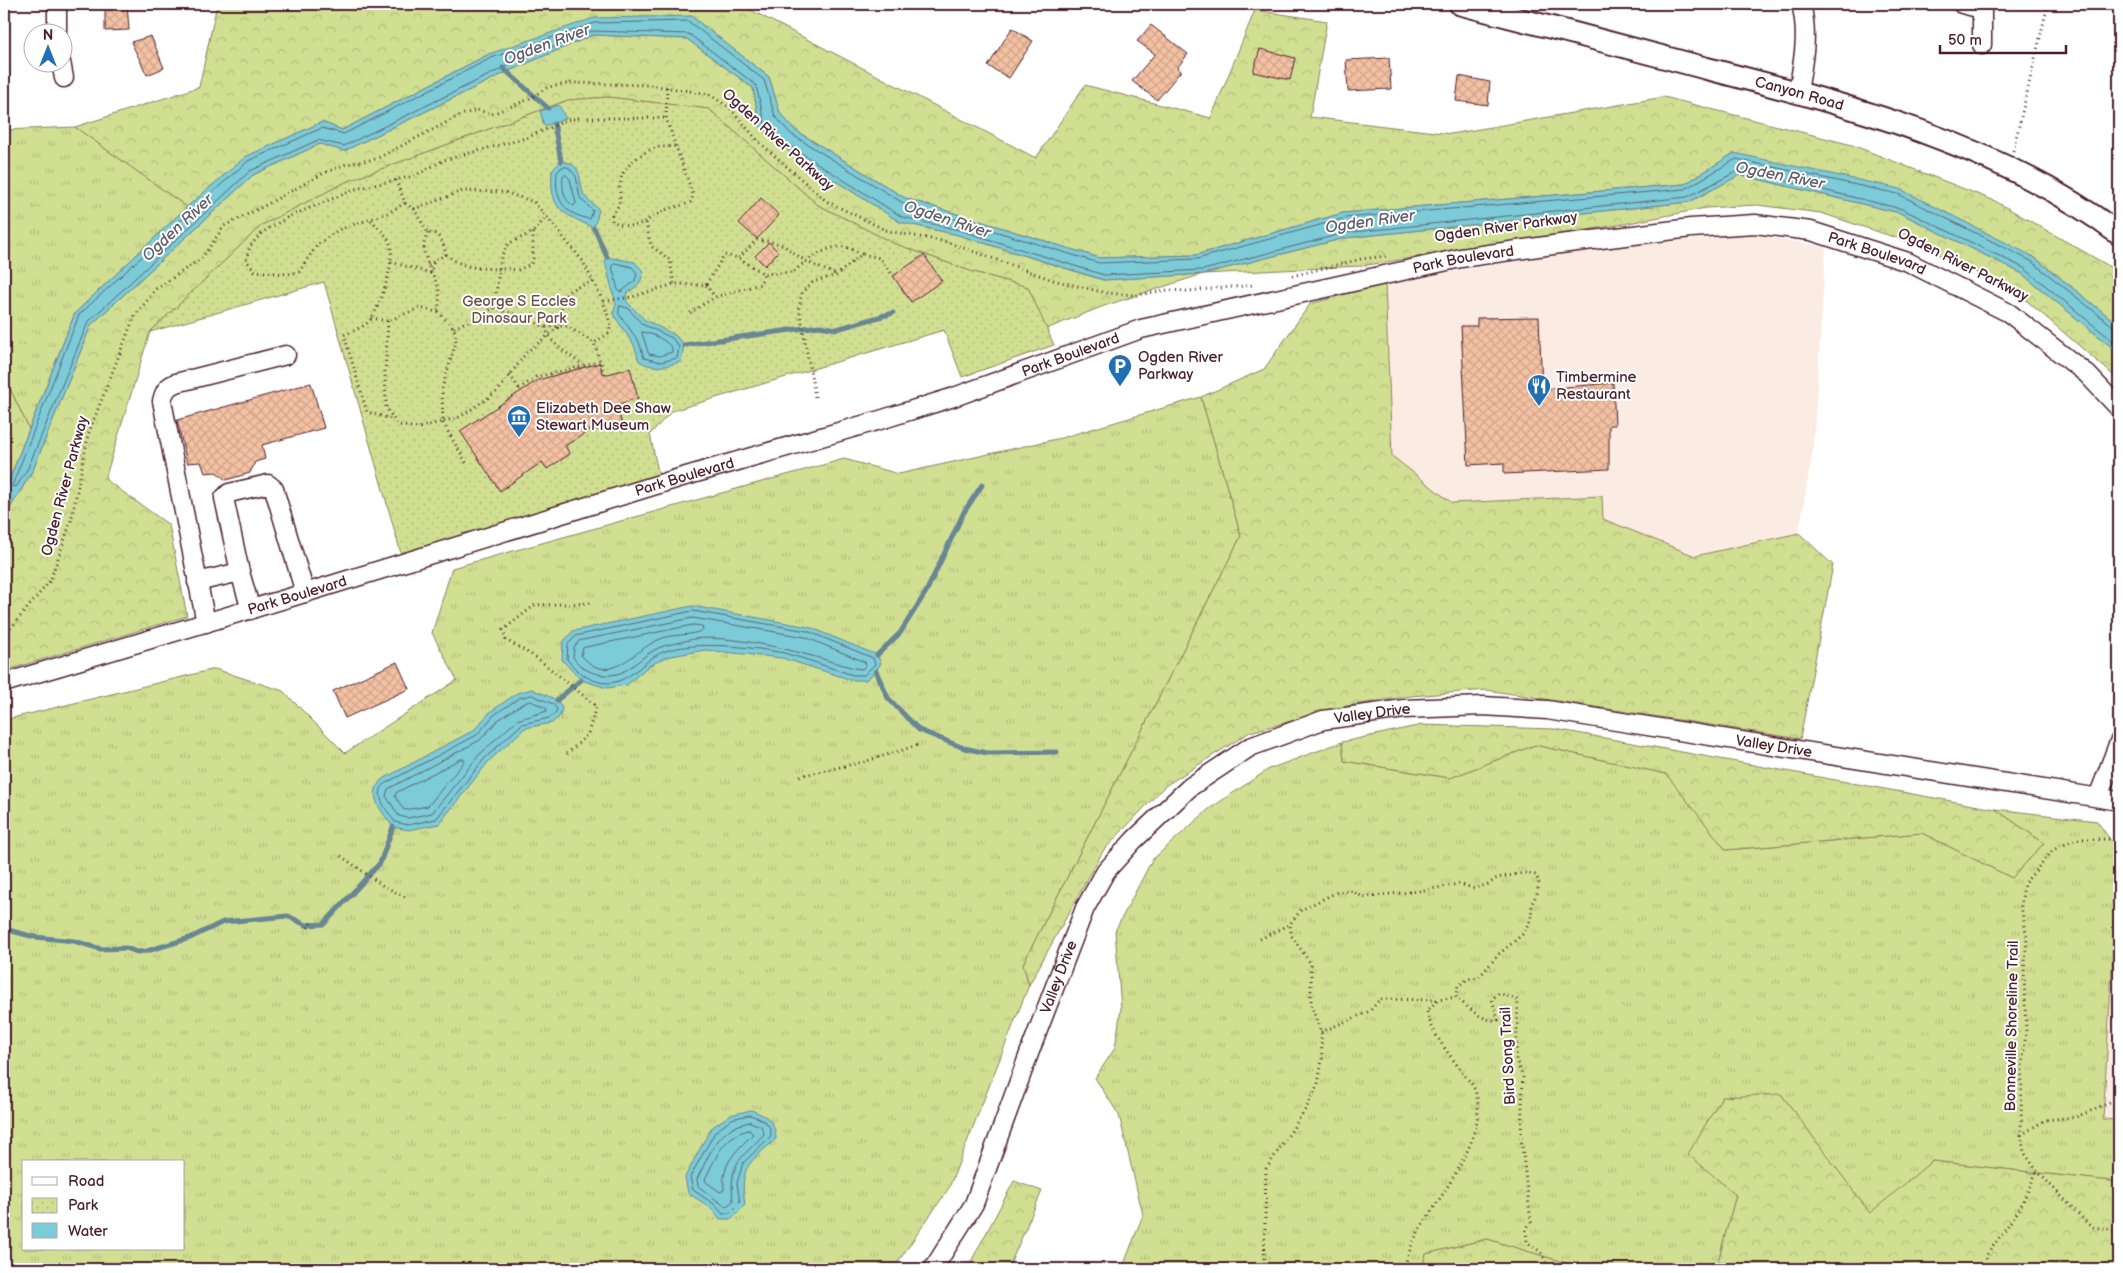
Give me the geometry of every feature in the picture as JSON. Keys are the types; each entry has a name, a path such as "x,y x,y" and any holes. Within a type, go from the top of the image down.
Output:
{"main road":[{"name":"Canyon Road","path":"1460,4 1798,92 1905,126 2008,169 2077,207 2119,234"}],"street":[{"path":"56,4 57,22"},
{"path":"1798,92 1806,44 1806,22 1801,4"},
{"path":"1962,4 1982,7 1982,45"},
{"name":"Park Boulevard","path":"4,683 251,610 490,534 954,397 1141,329 1460,258 1691,228 1755,224 1811,231 1908,262 2009,313 2087,374 2119,408"},
{"path":"206,623 162,401 163,395 170,385 176,383 286,355"},
{"path":"251,610 240,572 224,498 229,493 268,484 274,488 305,593"},
{"path":"197,582 240,572"},
{"name":"Valley Drive","path":"933,1269 974,1204 1085,908 1106,871 1134,840 1190,787 1250,748 1323,720 1404,709 1483,706 1538,709 2119,801"},
{"path":"2098,797 2119,742"}],"path":[{"path":"2008,169 2048,4"},
{"name":"Ogden River Parkway","path":"4,636 50,581 71,521 89,432 134,316 156,289 202,258 224,226 322,174 346,164 376,159 461,115 477,110 492,114 527,100 548,87 572,83 694,90 720,100 730,108 758,141 826,201 888,231 947,242 1053,280 1106,293 1137,295 1167,290 1187,291 1260,284"},
{"path":"667,87 666,118 693,194 691,202 682,207 668,209 646,223 638,225 612,221 612,215 620,205 621,178 624,171 642,154 656,148 675,146"},
{"path":"405,203 371,220 338,230 317,245 300,272 288,274 255,270 246,260 250,246 263,232 288,217 356,189 414,176 444,160 526,138 567,120 579,118 666,118"},
{"path":"396,180 405,203 414,208 428,233 424,247 430,273 437,285 440,296 438,312"},
{"path":"414,208 462,191 488,190 525,198 534,202 582,260 603,301 611,325 610,332 594,343"},
{"path":"494,308 501,256 508,244 533,232 547,216"},
{"path":"371,220 389,239 392,250 391,262 381,297 371,318 367,323 344,335 367,412 392,419"},
{"path":"646,223 651,246 670,260 674,284"},
{"path":"428,233 437,234 444,243 446,254 453,261 470,268 518,270 531,264 534,258 533,232"},
{"path":"739,258 757,240 773,241 787,246 804,260 837,275"},
{"path":"706,285 724,255 739,258 764,274 794,272 804,260 838,247 846,247 862,254 880,258 893,276"},
{"path":"428,265 446,254"},
{"path":"815,397 799,308 802,292 813,282 837,275 862,254"},
{"path":"1287,277 1361,259 1390,255"},
{"path":"391,262 430,273"},
{"path":"430,273 434,262"},
{"path":"690,314 715,297 760,284 764,274"},
{"path":"388,321 385,373 386,408 398,425 407,428 418,428 460,417 498,391 527,352 560,326 562,300 570,289 593,282"},
{"path":"603,301 632,297 674,284 706,285"},
{"path":"706,285 715,297"},
{"path":"371,318 388,321 419,308 438,312 454,328 456,342 442,390 443,423 468,466"},
{"path":"454,328 494,308 524,317 545,328 567,326 594,343 604,373"},
{"path":"545,328 553,345 572,355 583,366"},
{"path":"510,376 520,390 536,377 600,362"},
{"path":"566,754 588,734 596,706 537,658 506,640 502,630 535,605 591,603"},
{"path":"800,776 866,761 918,745"},
{"name":"Bonneville Shoreline Trail","path":"2119,838 2076,840 2054,850 2024,884 2021,906 2027,938 2024,972 2026,1032 2022,1068 2022,1135 2024,1152 2037,1171 2090,1226 2098,1228 2109,1227 2119,1234"},
{"path":"341,856 382,885 407,898"},
{"path":"1260,939 1290,924 1301,910 1337,892 1352,891 1363,897 1419,891 1459,884 1473,888 1487,885 1497,878 1524,873 1536,875 1539,882 1537,894 1532,903 1532,919 1523,934 1499,954 1479,977 1468,979 1458,986 1456,997 1438,1000 1380,999 1370,1011 1321,1032"},
{"path":"308,928 311,922"},
{"path":"1264,1269 1266,1169 1307,1107 1318,1084 1322,1059 1321,1032 1311,1005 1311,964 1291,935 1290,924"},
{"name":"Bird Song Trail","path":"1456,997 1482,1019 1490,1020 1498,1020 1492,999 1499,994 1518,1000 1516,1060 1523,1077 1521,1138 1532,1222 1526,1229 1527,1242 1541,1252 1549,1269"},
{"path":"1401,1269 1406,1264 1414,1240 1452,1179 1472,1138 1478,1117 1478,1100 1473,1085 1429,1025 1427,1011 1438,1000"},
{"path":"2022,1135 2045,1120 2076,1117 2119,1099"},
{"path":"1987,1269 1986,1256 2019,1210 2037,1171"}],"shaded area":[{"path":"1750,234 1826,247 1813,449 1799,533 1695,556 1603,519 1602,496 1452,503 1392,456 1385,283 1581,250"},
{"path":"2119,868 2119,1120 2103,1119"}],"green space":[{"path":"217,4 739,4 1036,158 1085,85 1211,118 1255,10 1327,21 1310,117 1451,134 1664,97 1852,145 1995,201 2109,266 2119,275 2119,325 2034,257 1734,153 1685,184 1343,213 1196,255 1100,258 905,198 795,130 780,113 769,77 691,16 489,54 342,130 322,122 246,157 187,207 75,127 199,87"},
{"path":"593,35 687,39 753,88 760,126 787,150 900,222 958,235 1103,280 1203,274 1104,306 1046,329 1028,287 970,271 893,243 818,205 709,109 608,97 568,100 346,182 262,225 150,332 105,479 169,525 187,616 4,671 4,518 33,470 91,325 253,175 320,144 344,151 509,71"},
{"name":"George S Eccles Dinosaur Park","path":"608,97 709,109 818,205 893,243 970,271 1028,287 1054,345 962,377 944,330 672,411 650,434 660,481 402,557 324,282 150,332 262,225 346,182 568,100"},
{"path":"75,127 187,207 75,313 29,429 4,376 4,130"},
{"path":"1740,175 1900,213 2021,273 2119,353 2119,380 2020,295 1927,248 1821,213 1757,205 1706,208 1624,224 1361,266 1203,274 1345,238 1689,202"},
{"path":"1385,283 1392,456 1452,503 1602,496 1603,519 1695,556 1799,533 1833,565 1800,739 1487,690 1411,696 1347,706 1250,732 1165,786 1103,851 1029,985 1023,964 1241,536 1201,397 1264,369 1310,304"},
{"path":"4,376 29,429 4,493"},
{"path":"1201,397 1241,536 1023,964 1029,985 949,1188 893,1269 4,1269 4,720 215,669 283,691 345,753 457,680 432,633 452,568 844,459 899,474 1061,438"},
{"path":"1422,725 1555,729 1995,809 2044,843 2012,878 1922,833 1726,850 1666,774 1535,745 1450,778 1344,761 1342,742"},
{"path":"1342,742 1344,761 1450,778 1535,745 1667,774 1726,850 1922,833 2012,878 2044,843 1995,809 2097,821 2119,852 2103,1119 2119,1120 2119,1182 1932,1161 1870,1214 1781,1094 1736,1195 1716,1269 1586,1269 1487,1239 1426,1254 1422,1269 1122,1269 1143,1215 1119,1115 1095,1078 1115,1048 1121,1009 1115,931 1152,860 1209,809 1269,769"},
{"path":"1781,1094 1870,1213 1932,1161 2119,1182 2119,1269 1716,1269 1736,1195 1688,1154 1722,1097"},
{"path":"1014,1181 1042,1191 1008,1269 967,1269"},
{"path":"1487,1239 1586,1269 1422,1269 1426,1254"}],"water":[{"name":"Ogden River","path":"691,16 769,77 780,113 795,130 905,198 1100,258 1196,255 1343,213 1685,184 1734,153 1900,189 2034,257 2119,325 2119,353 2021,273 1900,213 1740,175 1689,202 1345,238 1203,274 1104,280 958,235 900,222 787,150 760,126 753,88 687,39 593,35 509,71 344,151 320,144 253,175 91,325 33,470 4,518 4,493 75,313 187,207 245,157 322,122 342,130 489,54 594,18"},
{"path":"559,105 566,119 544,126 540,111"},
{"path":"561,161 569,163 577,169 584,195 599,210 594,228 565,213 555,202 552,170"},
{"path":"607,257 635,262 643,271 640,282 626,294 627,302 645,320 675,335 684,345 681,362 665,366 650,366 639,361 634,345 613,314 616,304 605,262"},
{"path":"692,606 809,627 877,655 881,663 876,671 866,680 852,680 782,658 705,650 666,657 647,667 627,685 607,688 581,680 562,660 563,642 573,631"},
{"path":"532,689 557,700 562,708 560,716 552,723 525,728 489,761 439,824 408,830 393,827 376,799 375,793 381,780 474,730 490,712 517,693"},
{"path":"751,1110 762,1114 772,1123 776,1139 748,1166 744,1182 745,1205 732,1219 720,1219 711,1208 688,1193 685,1177 711,1128 730,1115"}],"building":[{"path":"105,4 127,4 129,30 105,31"},
{"path":"1151,25 1188,54 1177,68 1181,71 1157,100 1132,81 1155,54 1137,41"},
{"path":"1012,28 1033,41 1009,78 988,66"},
{"path":"151,36 164,68 147,75 131,42"},
{"path":"1260,49 1295,58 1290,80 1253,72"},
{"path":"1389,58 1391,89 1348,91 1346,60"},
{"path":"1459,76 1490,82 1488,105 1456,101"},
{"path":"761,198 779,215 757,239 739,223"},
{"path":"769,242 778,252 765,266 755,256"},
{"path":"924,255 942,281 911,302 893,276"},
{"name":"Timbermine Restaurant","path":"1539,317 1542,389 1613,383 1615,425 1609,425 1609,469 1504,474 1504,463 1468,465 1461,326 1477,326 1477,318"},
{"path":"600,363 602,373 608,374 630,368 638,398 616,405 622,424 610,426 610,429 590,430 565,446 570,454 547,469 542,462 500,491 460,431 538,380"},
{"path":"311,383 324,428 262,445 265,459 255,462 250,473 226,480 216,472 205,473 201,462 187,463 177,420"},
{"path":"397,662 409,689 345,718 333,691"}],"waterway":[{"path":"503,68 548,108"},
{"path":"554,124 561,161"},
{"path":"594,228 607,257"},
{"path":"684,345 819,326 837,329 893,313"},
{"path":"877,655 900,633 926,592 964,512 982,485"},
{"path":"876,671 888,698 919,730 964,748 987,753 1057,752"},
{"path":"557,700 581,680"},
{"path":"4,929 35,937 74,941 101,949 126,948 137,952 147,951 190,938 223,922 288,916 306,925 324,924 380,863 393,827"}],"place":[{"name":"Ogden River Parkway","path":"1120,387"},
{"name":"Timbermine Restaurant","path":"1539,407"},
{"name":"Elizabeth Dee Shaw Stewart Museum","path":"519,438"}]}
